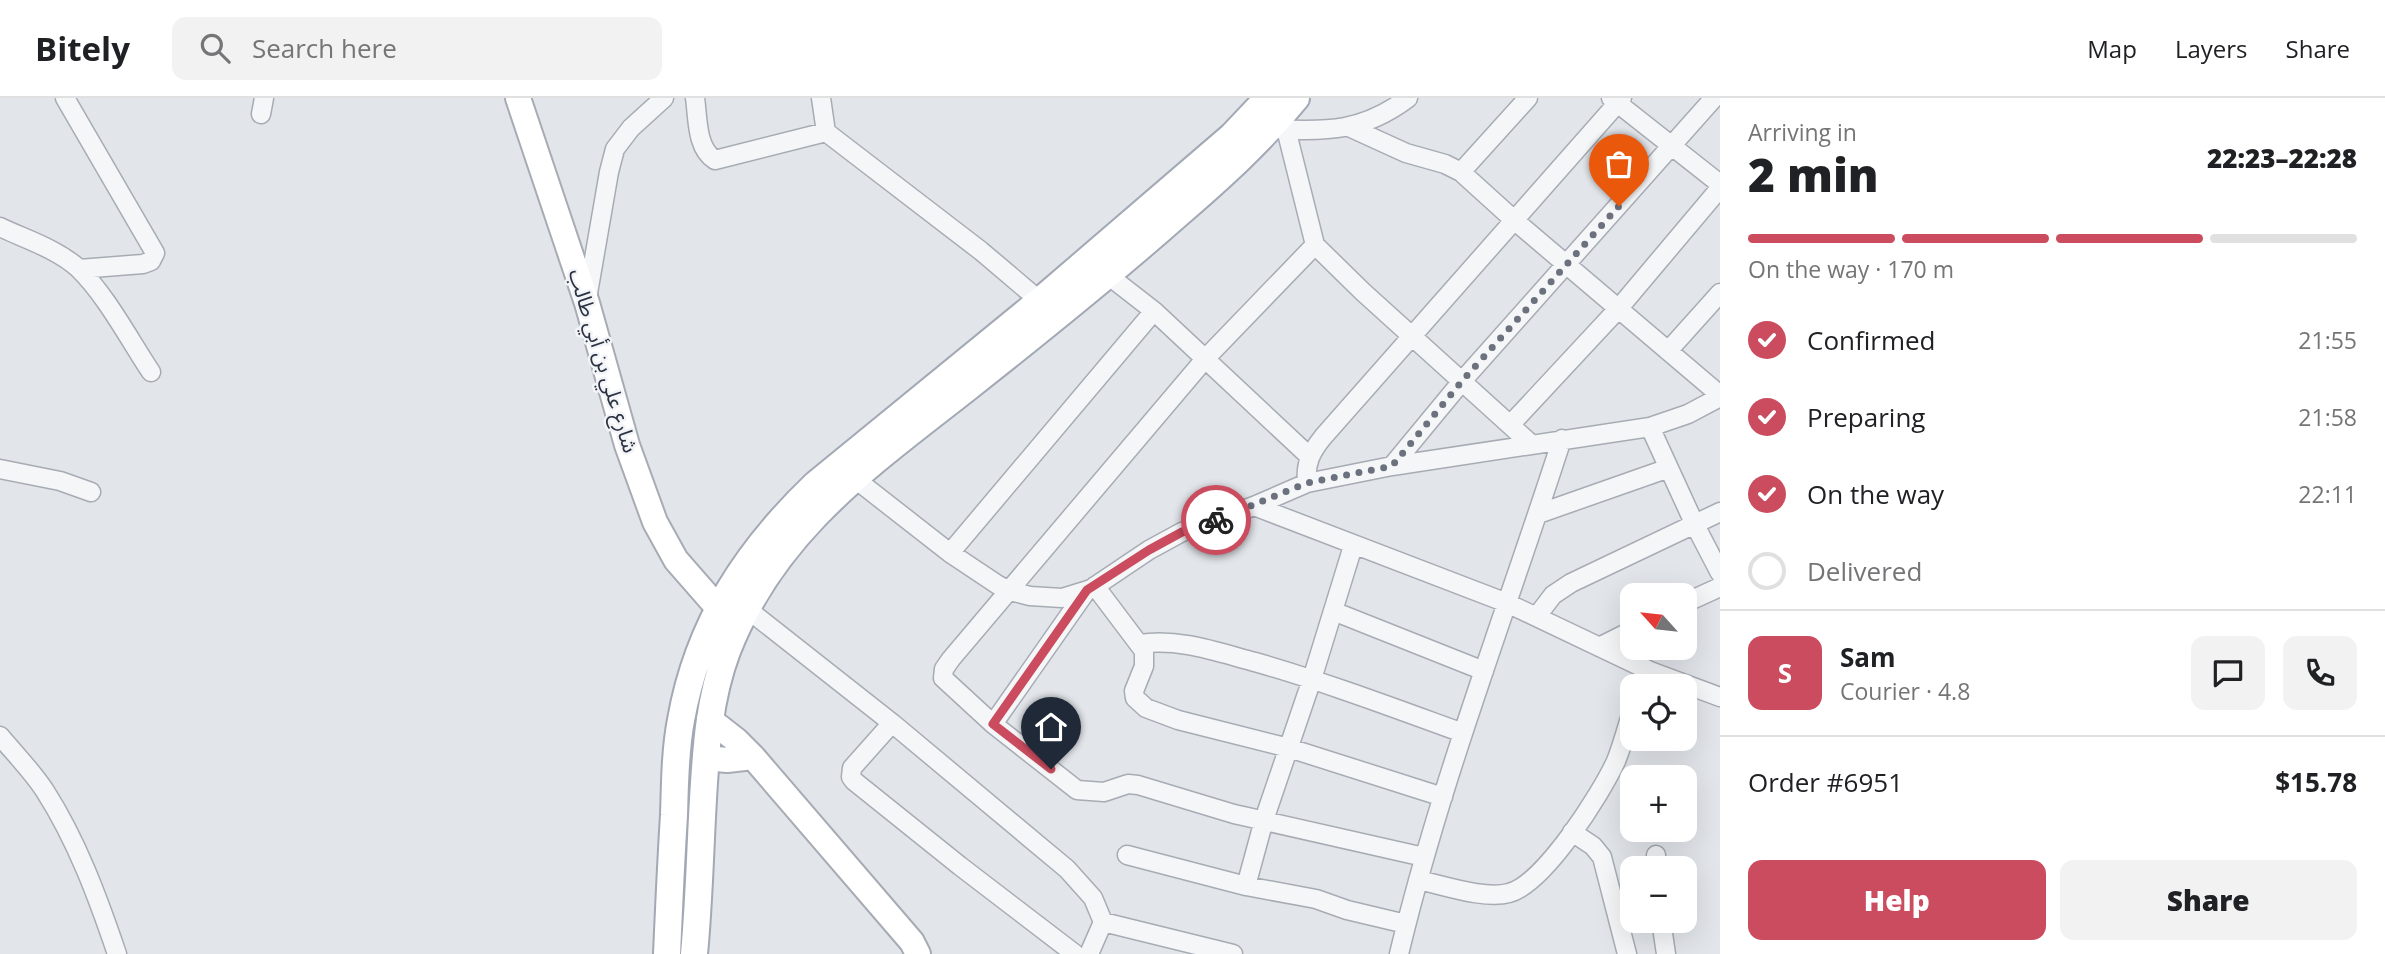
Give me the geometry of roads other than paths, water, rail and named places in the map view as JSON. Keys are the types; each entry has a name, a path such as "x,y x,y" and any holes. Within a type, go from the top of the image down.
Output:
{"main road":[{"path":"694,954 709,719 727,652 746,607 774,564 803,526 854,478 1109,276 1279,129 1296,98"},
{"path":"667,954 681,719 692,674 718,608 738,573 788,511 816,484 1040,301 1232,136 1266,99"}],"street":[{"path":"65,98 155,253 151,261 143,264 79,270"},
{"name":"شارع علي بن أبي طالب","path":"518,98 587,303 627,445 655,522 676,560 718,608"},
{"path":"587,303 615,149 631,128 664,98"},
{"path":"695,98 700,137 704,149 715,160 826,132"},
{"path":"821,98 826,132 981,251 1040,301"},
{"path":"1408,98 1375,120 1349,127 1279,129 1315,245 1531,444"},
{"path":"1461,172 1528,98"},
{"path":"1392,466 1463,380 1714,98"},
{"path":"1307,483 1306,468 1309,456 1322,437 1617,100 1720,186 1619,308 1511,424"},
{"path":"854,478 950,553 1010,591 1046,598 1062,598 1091,588 1182,532 1307,483 1392,466 1650,427 1688,414 1720,396 1461,172 1445,164 1406,153 1349,127"},
{"path":"0,227 62,257 79,270 151,372"},
{"path":"1315,245 1205,359 951,659 942,674 943,678 993,724 1077,790 1104,792 1128,784 1138,785 1212,808 1424,857"},
{"path":"1109,276 1154,311 1309,456"},
{"path":"1668,351 1720,293"},
{"path":"950,553 1154,311"},
{"path":"1650,427 1720,573"},
{"path":"1399,954 1424,857 1463,733 1562,439"},
{"path":"0,468 60,481 91,492"},
{"path":"1538,514 1670,468"},
{"path":"1254,506 1537,616 1599,647 1640,674"},
{"path":"1537,616 1553,595 1571,583 1720,512"},
{"path":"1246,886 1264,820 1353,546"},
{"path":"1698,597 1720,587"},
{"path":"1091,588 1140,644 1145,658 1134,691 1135,698 1146,708 1178,720 1289,748 1443,797"},
{"path":"993,724 1091,588"},
{"path":"746,607 892,723 1067,869 1093,898 1103,922 1089,954"},
{"path":"1333,611 1484,671"},
{"path":"1599,647 1620,636"},
{"path":"1140,644 1173,641 1312,679 1463,733"},
{"path":"1697,689 1719,694"},
{"path":"709,719 753,757 912,942 918,954"},
{"path":"892,723 852,768 850,772 854,781 1075,954"},
{"path":"1,740 43,789 60,817 94,887 117,954"},
{"path":"1418,880 1489,895 1508,893 1522,887 1555,858 1609,775 1620,745"},
{"path":"705,758 727,760 753,757"},
{"path":"1572,832 1593,846 1602,857 1627,954"},
{"path":"1127,855 1246,886 1316,899 1347,910 1406,924"},
{"path":"1103,922 1233,954"},
{"path":"1663,933 1666,954"}]}
